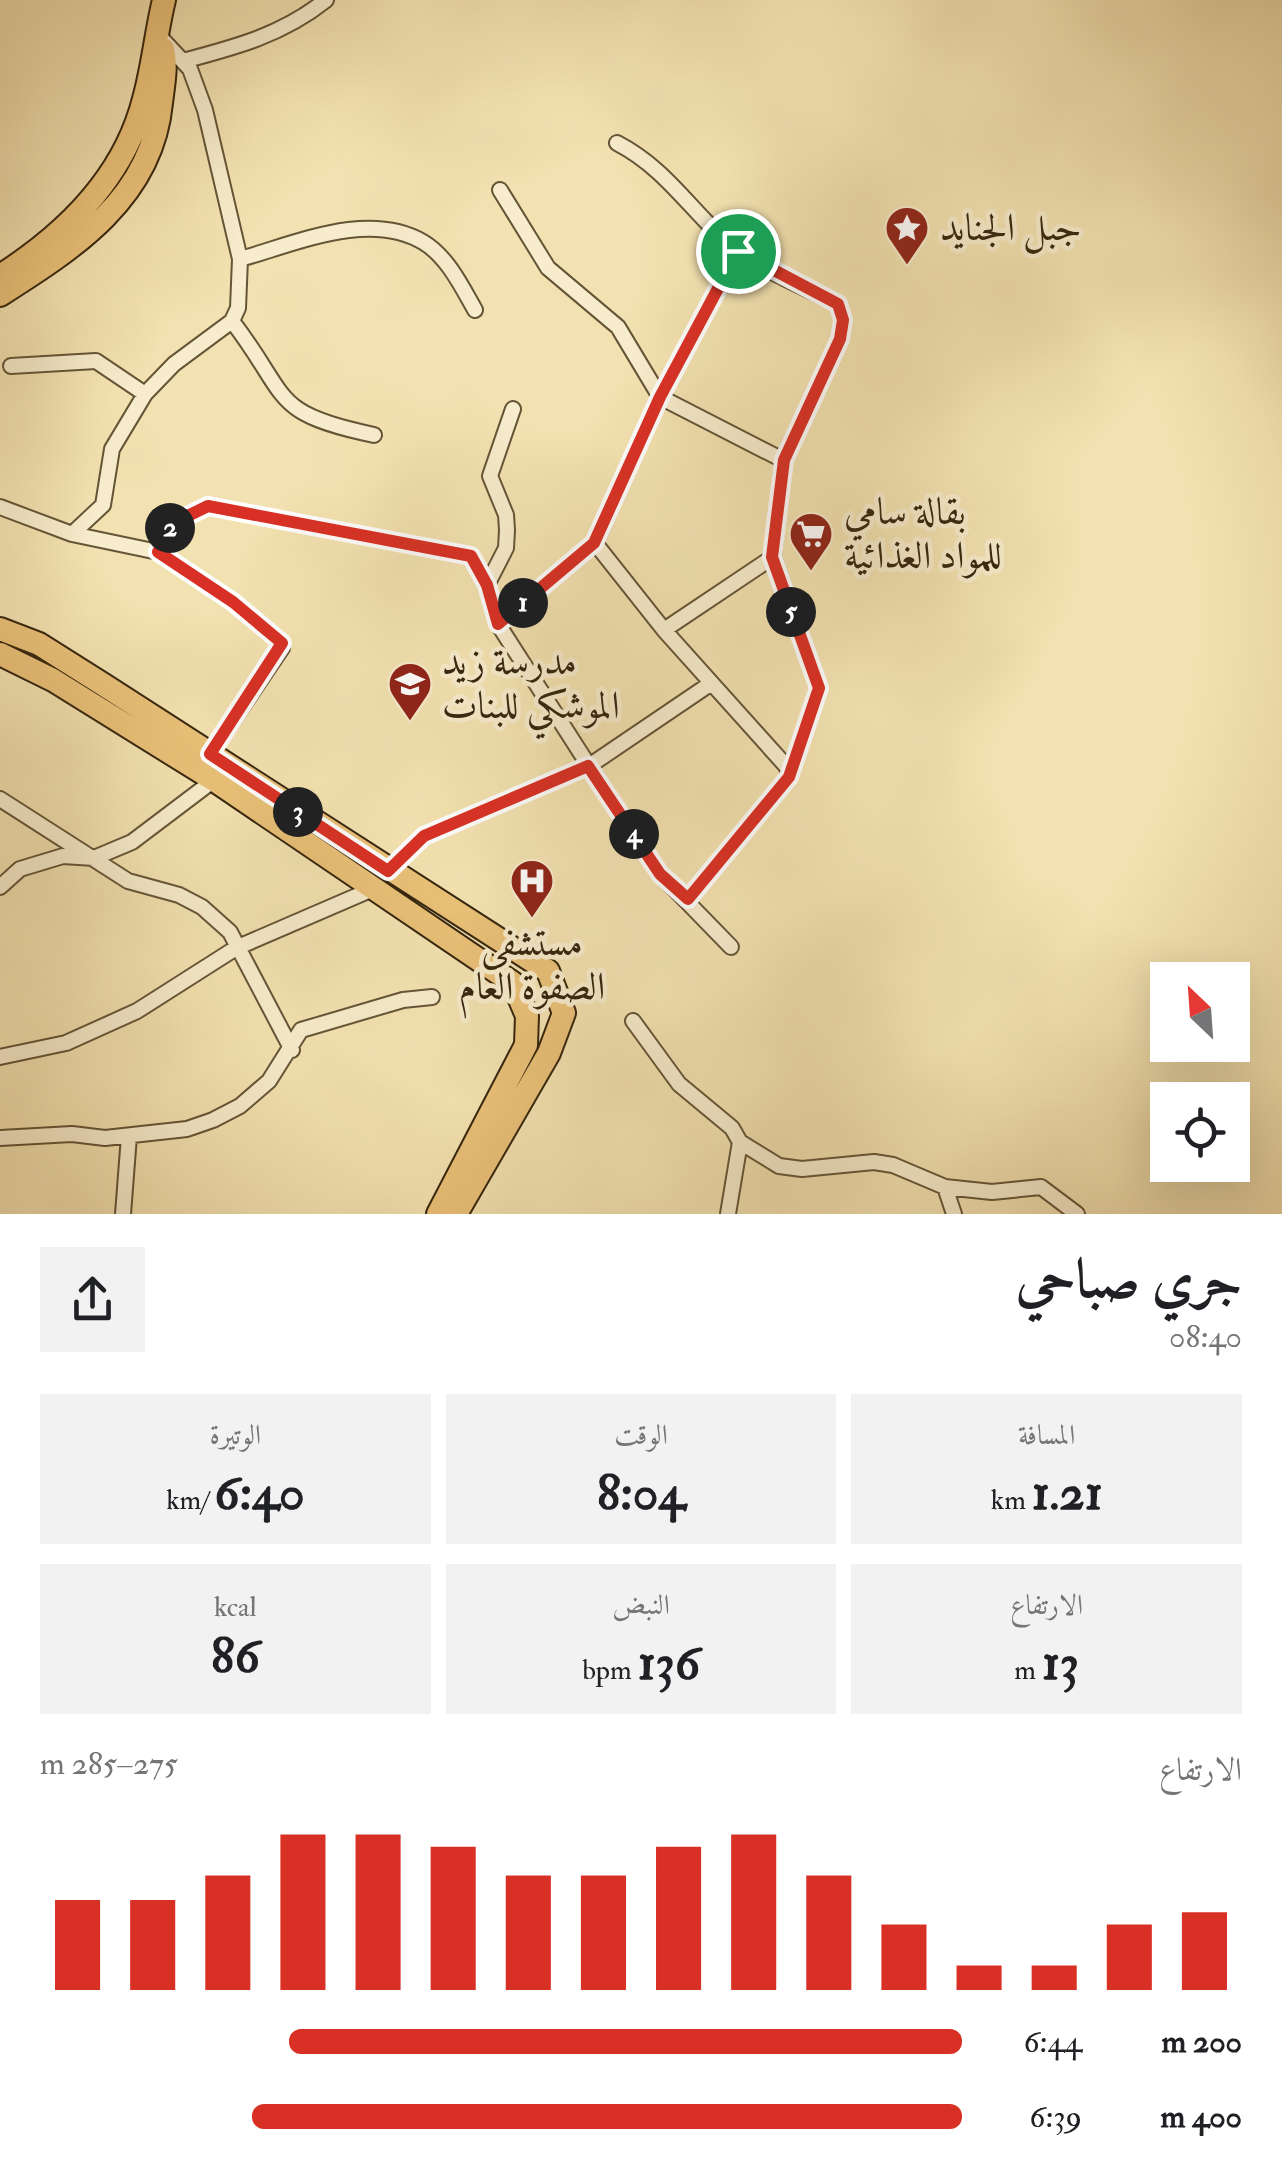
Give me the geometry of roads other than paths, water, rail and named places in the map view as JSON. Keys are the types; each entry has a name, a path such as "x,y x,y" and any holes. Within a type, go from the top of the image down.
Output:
{"main road":[{"path":"0,276 48,246 92,201 124,150 144,102 164,0"},
{"path":"0,295 71,250 115,210 149,160 166,62 156,35"},
{"path":"0,629 39,644 210,754 382,880 512,983 527,1016 522,1054 438,1214"},
{"path":"0,654 53,680 382,880 548,971 564,1013 549,1052 456,1214"}],"street":[{"path":"183,61 264,38 302,20 326,0"},
{"path":"72,534 103,505 104,477 112,449 145,394 174,364 232,322 238,308 240,259 206,110 183,61 156,35"},
{"path":"618,143 644,157 677,185 738,251 838,304 843,320 840,339 784,460 772,557 819,688 789,777 688,899"},
{"path":"500,190 548,268 618,327 660,397 784,460"},
{"path":"240,259 348,230 388,231 424,242 452,272 475,310"},
{"path":"498,624 594,543 660,397 738,251"},
{"path":"232,322 261,360 283,401 326,425 374,435"},
{"path":"11,366 96,360 145,394"},
{"path":"487,585 506,548 506,514 490,476 513,409"},
{"path":"158,552 173,523 208,506 471,556 487,585 498,624 588,766 660,874 731,947"},
{"path":"0,507 72,534 158,552 233,602 282,643 210,754"},
{"path":"594,543 710,684 787,767 789,777"},
{"path":"664,630 772,557"},
{"path":"0,1057 66,1043 137,1011 236,948 382,880 424,836 588,766 710,684"},
{"path":"0,887 20,869 63,856 94,858 132,842 214,780"},
{"path":"0,799 128,881 178,894 202,907 230,932 292,1050"},
{"path":"0,1138 129,1136 187,1129 214,1120 269,1080 292,1050 301,1030 404,1000 432,998"},
{"path":"634,1021 679,1084 732,1128 740,1142 779,1166 802,1169 874,1162 893,1165 945,1187 992,1192 1042,1187 1077,1214"},
{"path":"123,1214 129,1136"},
{"path":"728,1214 740,1142"},
{"path":"945,1187 954,1214"}],"place":[{"name":"جبل الجنايد","path":"907,266"},
{"name":"بقالة سامي للمواد الغذائية","path":"811,572"},
{"name":"مدرسة زيد الموشكي للبنات","path":"410,722"},
{"name":"مستشفى الصفوة العام","path":"532,919"}]}
